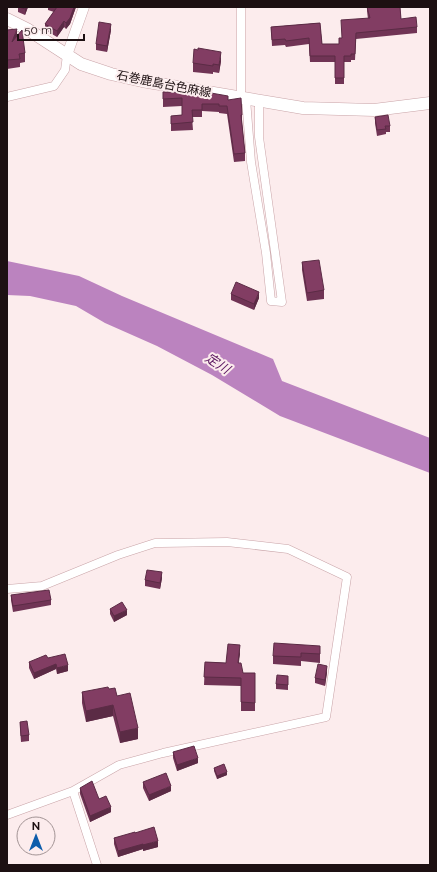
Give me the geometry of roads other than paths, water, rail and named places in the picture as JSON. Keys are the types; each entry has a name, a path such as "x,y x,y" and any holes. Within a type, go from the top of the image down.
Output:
{"main road":[{"name":"石巻鹿島台色麻線","path":"7,19 27,29 81,64 111,74 176,88 303,108 374,110 430,103"}],"street":[{"path":"7,96 54,86 66,70 67,54 84,7"},
{"path":"241,7 244,99 251,162 266,253 271,301 282,302 259,137 259,102"},
{"path":"7,589 42,586 118,555 155,543 227,542 288,549 347,577 326,717 163,753 120,765 73,790 7,815"},
{"path":"73,790 97,865"}],"water":[{"name":"定川","path":"7,261 79,276 122,296 273,359 282,381 430,438 430,473 280,416 212,375 157,346 105,323 76,306 30,296 7,295"}]}
